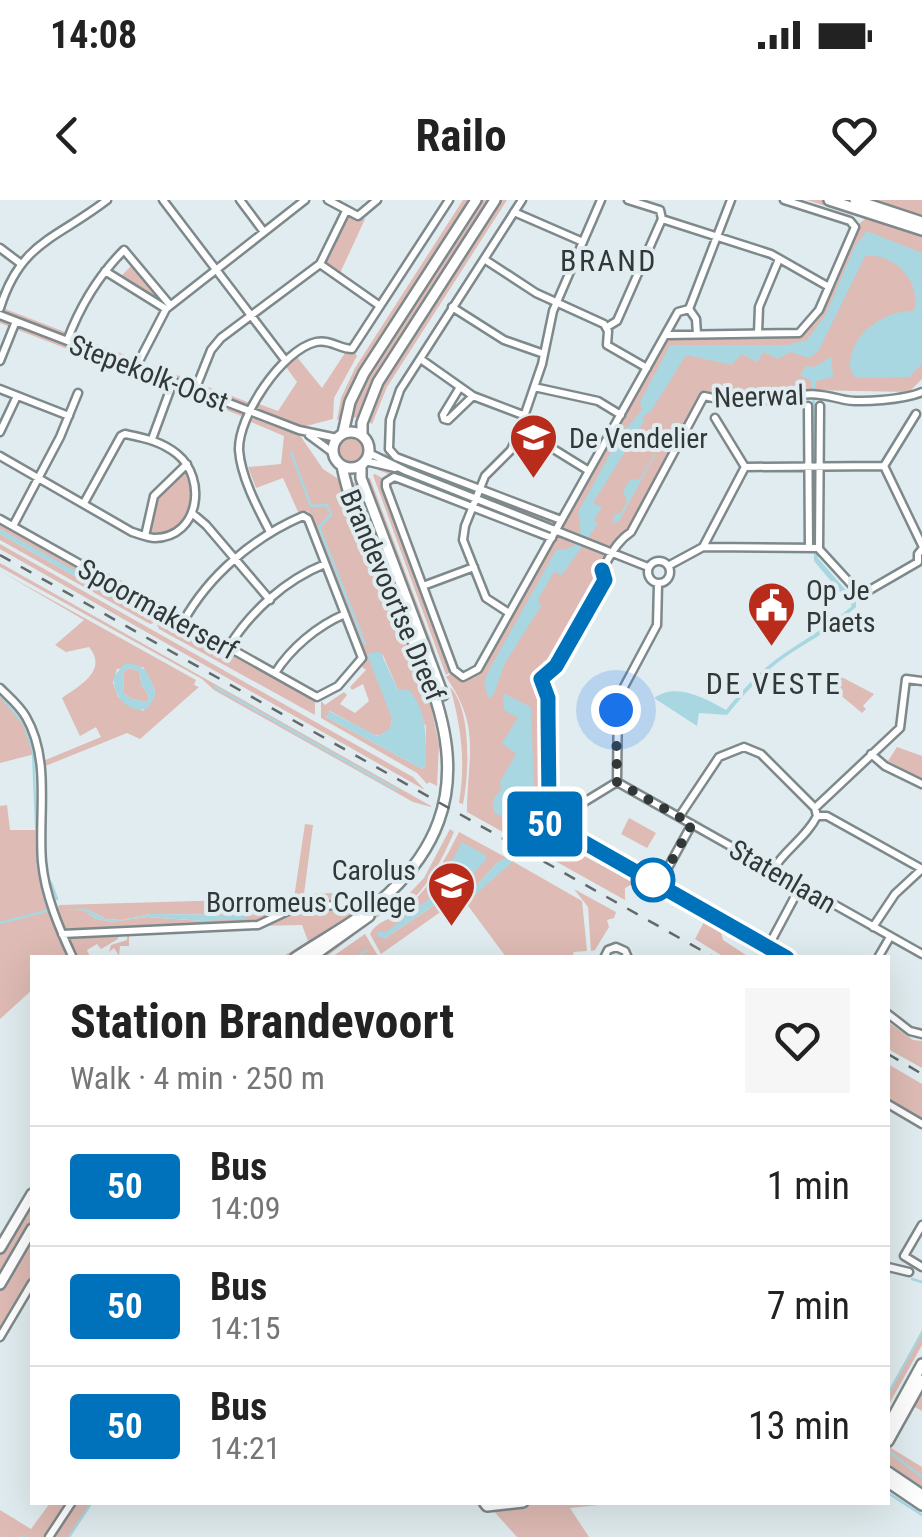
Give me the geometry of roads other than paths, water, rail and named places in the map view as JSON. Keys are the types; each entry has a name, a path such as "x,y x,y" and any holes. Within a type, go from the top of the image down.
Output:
{"main road":[{"path":"340,435 352,431 362,435 368,443 365,460 342,466 332,452 350,402 364,373 476,200"},
{"path":"362,435 362,422 378,382 496,200"},
{"path":"829,200 922,226"},
{"path":"855,200 922,226"},
{"name":"Brandevoortse Dreef","path":"314,955 385,904 413,876 438,834 452,786 453,743 446,708 361,478 365,460"},
{"name":"Brandevoortse Dreef","path":"300,955 373,907 409,873 437,822 447,776 447,744 439,702 350,500 342,466"},
{"path":"0,1248 30,1197"},
{"path":"0,1284 30,1232"},
{"path":"890,1422 922,1364"},
{"path":"890,1437 922,1380"},
{"path":"890,1473 922,1495"},
{"path":"890,1483 922,1504"}],"street":[{"path":"0,311 9,279 32,250 108,200"},
{"path":"163,200 286,360"},
{"path":"240,200 264,232"},
{"path":"136,366 168,307 305,200"},
{"path":"328,200 361,215 376,200"},
{"path":"268,530 239,450 241,435 263,384 286,360 318,341 352,349 447,202 438,200"},
{"path":"522,200 421,355 422,360 394,404 389,449 396,457 480,488 648,568"},
{"path":"509,613 486,598 464,540 485,476 511,450 518,434 557,303 602,200"},
{"path":"606,327 616,321 662,219 660,210 628,200"},
{"path":"689,309 731,200"},
{"path":"666,335 798,334 819,310 855,227 850,221 784,200"},
{"path":"194,390 220,338 320,264 346,210"},
{"path":"514,212 583,242"},
{"path":"662,219 779,259 829,287"},
{"path":"0,248 20,263"},
{"path":"67,342 78,310 124,250 168,307"},
{"path":"484,259 606,327"},
{"path":"758,333 758,307 779,259"},
{"path":"320,264 380,306"},
{"path":"105,272 168,307"},
{"path":"452,306 504,340 544,354"},
{"path":"689,309 696,319 697,334"},
{"path":"552,538 390,478 386,487 454,670 463,677 478,669 552,538 559,524 622,414 678,312 689,309"},
{"name":"Stepekolk-Oost","path":"0,311 67,342 299,430 332,452"},
{"path":"0,361 16,321"},
{"path":"606,327 608,345 647,368"},
{"path":"422,360 472,396 523,415"},
{"path":"152,439 174,382"},
{"path":"534,387 598,401 622,414"},
{"path":"460,388 444,419 448,420 472,396"},
{"path":"0,389 70,416"},
{"path":"12,526 70,416 78,392"},
{"name":"Neerwal","path":"612,552 619,540 631,532 704,396 722,400 786,400 796,395 814,399 831,394 841,399 908,398 922,392"},
{"path":"0,432 17,396"},
{"path":"814,399 815,548 861,595 920,564 918,554 922,547 884,466"},
{"path":"814,399 815,548"},
{"path":"884,466 916,414"},
{"path":"715,418 745,467"},
{"name":"Stepekolk-Oost","path":"299,430 340,435"},
{"path":"518,434 547,445 589,471"},
{"path":"0,456 132,532 156,538 173,532 192,514 196,507 195,483 187,464 177,454 152,439 121,436 84,502"},
{"path":"365,460 559,524"},
{"path":"145,536 154,496 187,464"},
{"path":"745,467 884,466"},
{"path":"703,547 745,467"},
{"path":"192,514 270,600"},
{"path":"184,622 202,590 268,530 303,516 308,519 344,614 324,624 289,654 275,674"},
{"name":"Spoormakerserf","path":"0,520 317,698 338,686 362,658 344,614"},
{"path":"668,566 703,547 815,548"},
{"path":"612,552 602,570 605,580 556,666 541,679 548,698 549,802 544,820 551,830 571,835 781,955"},
{"path":"648,568 656,561 668,566"},
{"path":"228,648 242,625 270,600 301,574 325,564"},
{"path":"658,584 668,578 668,566"},
{"path":"423,586 474,567"},
{"path":"648,568 649,578 658,584"},
{"path":"563,815 617,782 619,696 657,625 658,584"},
{"path":"772,871 782,854 813,824 816,812 900,728 906,678 922,680"},
{"path":"0,688 25,714 34,735 41,764 42,864 62,934 72,955"},
{"path":"679,817 720,756 744,747 761,754 816,812 922,869 895,894 873,927"},
{"path":"871,754 885,766 922,784"},
{"name":"Statenlaan","path":"617,782 922,954"},
{"path":"659,884 692,824"},
{"path":"768,948 800,887"},
{"path":"62,934 258,925 294,908 336,905"},
{"path":"881,955 890,937"},
{"path":"606,955 616,948 626,955"},
{"path":"890,1016 910,1032 922,1034"},
{"path":"890,1105 922,1124"},
{"path":"922,1225 906,1251 906,1259 922,1267"},
{"path":"890,1267 909,1272"},
{"path":"0,1337 30,1285"},
{"path":"49,1537 70,1505"}],"water":[{"path":"867,231 922,253 922,364 909,377 855,378 851,370 852,352 872,325 892,314 914,311 910,280 895,264 876,256 865,256 819,350 810,358 790,352 778,359 764,352 757,362 741,354 732,365 686,355 644,416 593,503 602,507 594,520 598,524 562,575 554,572 538,599 541,606 505,663 493,696 488,698 484,682 489,670 556,550 572,546 579,539 578,512 621,434 642,410 640,402 670,345 788,345 807,340 826,314 855,246"},
{"path":"831,357 833,377 816,381 815,391 818,558 856,602 856,607 773,667 727,715 699,713 697,726 654,698 681,692 726,710 770,664 852,606 814,561 812,391 811,381 800,375 806,366 814,367"},
{"path":"679,411 619,521 612,524 615,514 621,513 627,502 623,491 630,480 640,479"},
{"path":"0,529 151,615 147,617 0,534"},
{"path":"380,651 398,690 409,690 420,707 426,745 426,765 422,769 326,717 329,711 377,736 390,729 392,719 367,654"},
{"path":"125,663 143,669 156,695 147,709 122,702 114,676","holes":["129,668 139,671 149,696 147,702 123,693 124,672"]},
{"path":"503,693 531,707 535,815 527,823 553,838 551,844 524,833 495,813 494,800 501,790 500,782 516,754 502,743 518,718 504,710"},
{"path":"462,842 485,855 486,860 470,877 448,879 445,874"},
{"path":"512,855 511,863 475,895 436,904 384,939 377,936 442,889 475,887 498,862"},
{"path":"317,899 317,903 274,904 242,919 203,921 147,917 110,922 94,918 84,910 60,910 84,908 106,919 121,920 151,914 248,914 271,903"}],"waterway":[{"path":"291,452 311,506 327,505 331,515 319,527 365,644"},
{"path":"215,687 397,790"},
{"path":"0,695 24,724 33,751 38,869 46,903"},
{"path":"51,883 57,899"},
{"path":"348,901 356,904"},
{"path":"0,923 46,911"},
{"path":"360,955 366,951"},
{"path":"912,1279 922,1282"},
{"path":"890,1390 922,1333"},
{"path":"891,1453 922,1477"},
{"path":"890,1494 922,1515"},
{"path":"69,1537 90,1505"}],"railway":[{"path":"0,555 710,955"},
{"path":"890,1055 922,1074"}],"place":[{"name":"De Vendelier","path":"534,480"},
{"name":"Op Je Plaets","path":"771,648"},
{"name":"Carolus Borromeus College","path":"451,928"}],"district":[{"name":"BRAND","path":"609,261"},
{"name":"DE VESTE","path":"774,684"}]}
